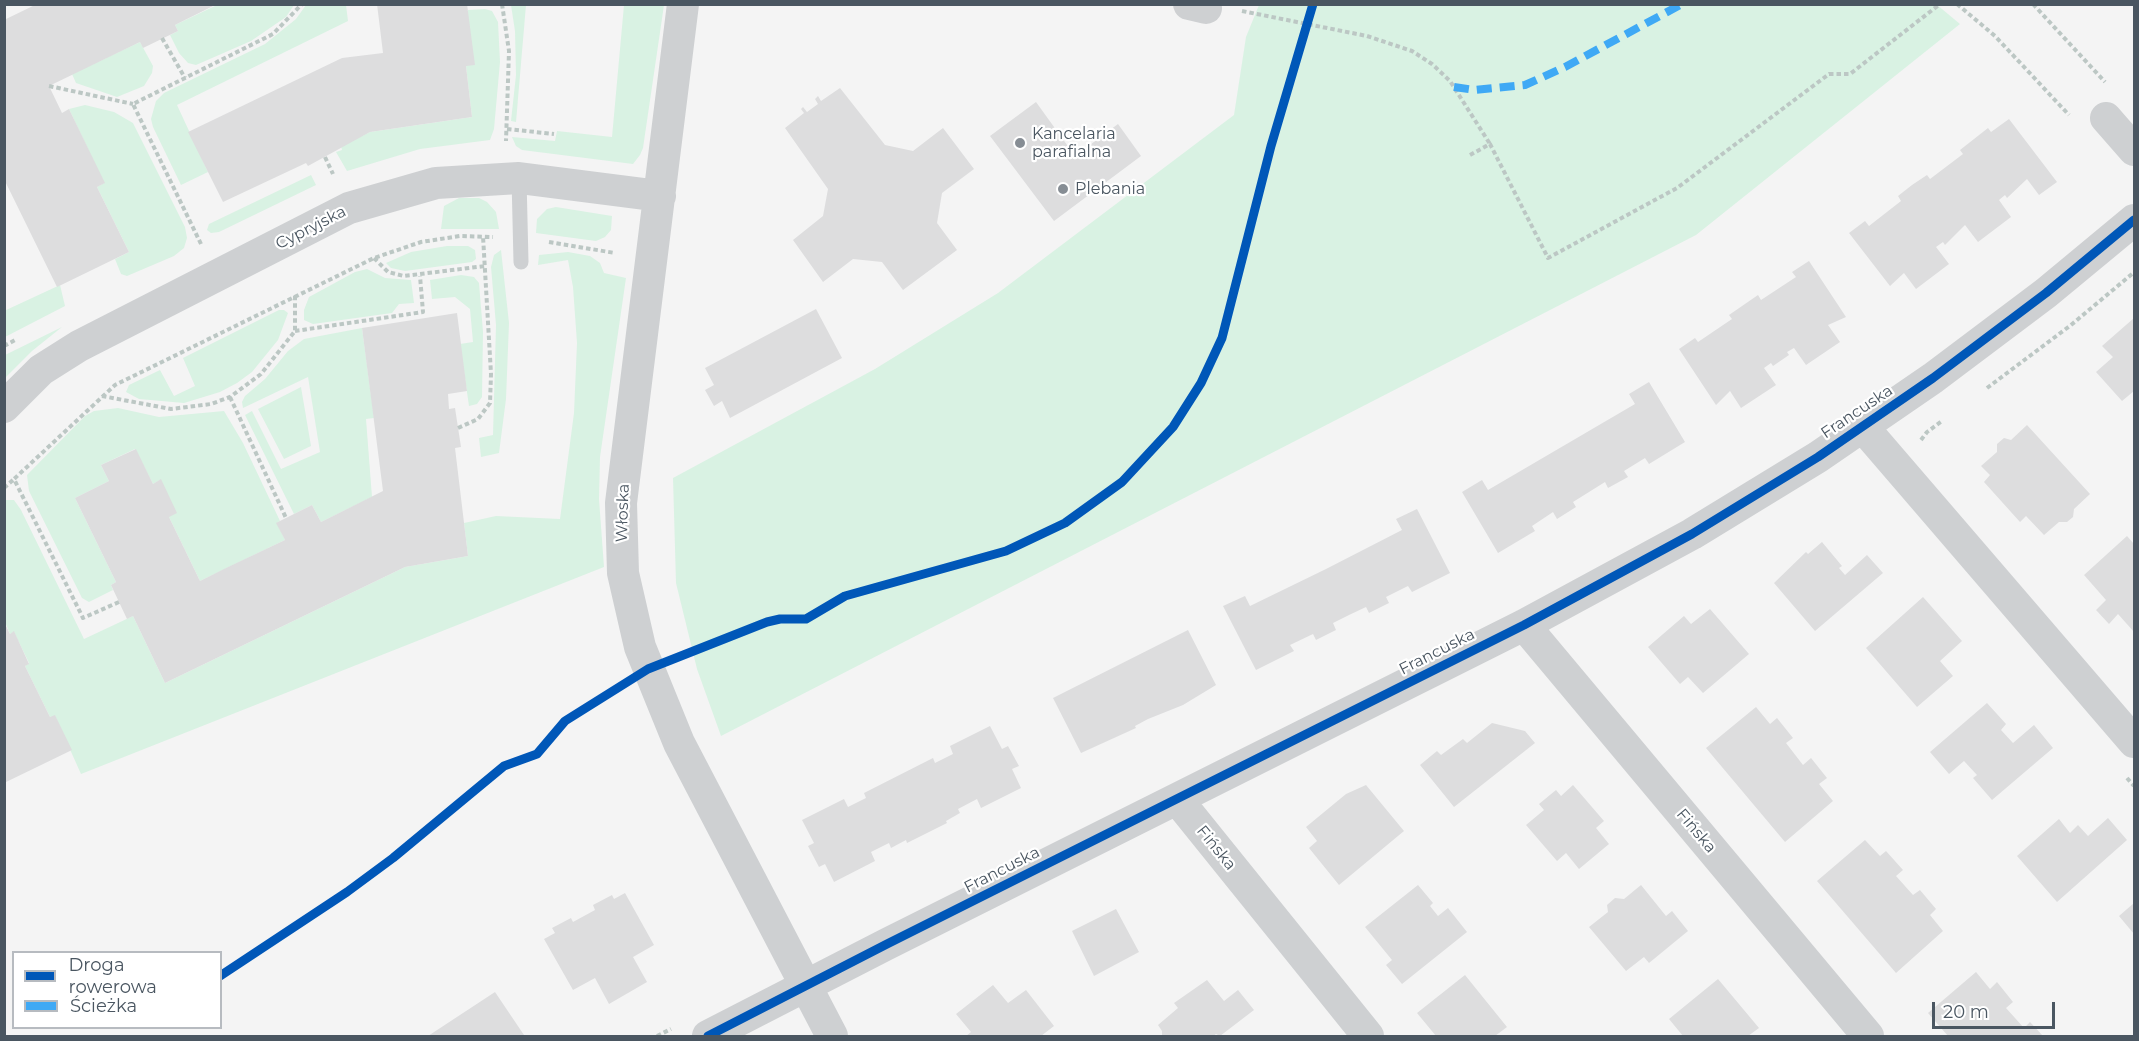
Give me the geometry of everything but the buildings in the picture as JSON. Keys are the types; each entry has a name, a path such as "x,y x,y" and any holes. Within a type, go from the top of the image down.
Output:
{"street":[{"name":"Włoska","path":"683,4 621,503 622,573 640,647 679,743 832,1036"},
{"path":"2109,103 2134,150"},
{"name":"Cypryjska","path":"4,407 41,370 79,346 349,208 436,183 519,178 660,196"},
{"name":"Francuska","path":"708,1036 805,985 1524,626 1714,521 1863,427 2020,313 2134,220"},
{"path":"1863,427 2134,742"},
{"name":"Fińska","path":"1524,626 1868,1036"},
{"name":"Fińska","path":"1178,799 1368,1036"}],"lane":[{"path":"519,178 521,262"}],"path":[{"path":"49,86 134,104 273,34 302,4"},
{"path":"502,4 509,51 505,145"},
{"path":"1198,6 1307,22 1367,36 1412,51 1432,64 1450,81 1491,144 1548,258 1677,188 1830,74 1850,74 1940,4"},
{"path":"1957,4 1995,36 2071,118"},
{"path":"2033,4 2109,103"},
{"path":"162,39 185,78"},
{"path":"134,104 202,247"},
{"path":"507,129 554,134"},
{"path":"1470,154 1491,144"},
{"path":"325,158 337,183"},
{"path":"4,488 115,385 374,258 421,242 460,236 483,236 520,238 651,259"},
{"path":"458,428 478,419 490,403 491,374 483,236"},
{"path":"374,258 388,272 420,276 485,266"},
{"path":"295,331 423,312 420,276"},
{"path":"101,396 171,409 211,404 230,397 261,374 295,331 296,295"},
{"path":"230,397 286,518"},
{"path":"14,478 83,618 119,602"}],"green space":[{"path":"1936,4 1960,24 1696,235 721,736 697,669 676,583 673,478 875,369 998,293 1234,115 1246,37 1259,5"},
{"path":"217,5 294,5 286,17 251,41 196,65 188,63 179,53 170,35 178,31 175,25"},
{"path":"306,5 346,5 348,21 177,105 208,172 181,185 153,127 151,119 156,101 164,93 265,44 296,19"},
{"path":"511,5 526,5 516,122 511,121 516,75 515,31"},
{"path":"624,5 664,5 643,148 640,155 633,164 522,150 516,146 512,137 555,141 557,131 612,137"},
{"path":"468,10 492,11 498,22 500,62 494,129 490,140 420,149 347,171 336,152 342,150 341,146 370,132 472,117 466,66"},
{"path":"140,42 153,66 152,73 144,86 117,97 76,83 72,74"},
{"path":"85,105 114,112 133,123 185,227 187,238 184,248 174,256 127,276 121,274 115,259 129,252 97,187 104,183 69,109"},
{"path":"311,175 316,185 219,232 211,233 207,230 209,224"},
{"path":"459,198 479,198 487,202 496,212 499,229 441,229 444,206"},
{"path":"556,207 612,216 611,230 605,237 596,241 536,233 537,219 547,209"},
{"path":"447,246 468,246 475,250 476,259 472,262 405,271 391,268 386,263 411,252"},
{"path":"501,250 509,323 506,399 499,453 481,457 479,438 493,435 496,325 491,267 494,255"},
{"path":"568,252 590,256 600,263 604,273 626,278 600,457 599,499 604,567 81,774 55,716 50,717 25,666 29,663 14,632 10,634 5,622 5,500 14,500 21,510 84,639 133,616 165,683 405,567 468,556 464,523 496,516 560,519 574,413 577,343 573,287 568,260 538,265 539,255"},
{"path":"367,269 385,278 411,280 414,303 399,304 392,313 313,324 304,320 304,310 309,297 355,272"},
{"path":"461,275 474,277 479,283 483,332 482,397 477,404 469,406 460,344 473,342 470,309 455,297 432,299 430,280"},
{"path":"60,285 65,306 5,337 4,311"},
{"path":"279,310 288,313 278,340 252,372 237,383 220,392 184,403 139,399 126,392 129,385 160,370 174,396 195,386 183,358"},
{"path":"62,327 32,351 5,378 5,355"},
{"path":"362,328 374,418 366,419 372,497 321,522 312,505 294,514 245,415 252,411 281,469 320,452 308,377 243,408 242,402 288,351 304,339"},
{"path":"301,387 311,446 284,459 258,409"},
{"path":"118,408 159,417 224,411 243,443 280,521 277,523 285,540 200,581 169,517 160,480 153,484 135,449 101,465 109,481 75,498 116,582 111,585 113,590 89,602 82,598 29,491 27,475 85,416 94,411"}],"marked path":[{"path":"1454,87 1475,90 1525,85 1565,67 1682,4"}],"cycle path":[{"path":"222,975 347,892 393,858 504,766 537,754 565,721 648,669 767,622 780,619 806,619 845,596 1006,551 1065,523 1122,482 1173,427 1201,383 1222,338 1271,146 1313,4"},
{"path":"708,1036 1524,625 1692,534 1818,457 1933,378 2046,293 2134,220"}],"place":[{"name":"Kancelaria parafialna","path":"1020,143"},
{"name":"Plebania","path":"1063,189"}]}
